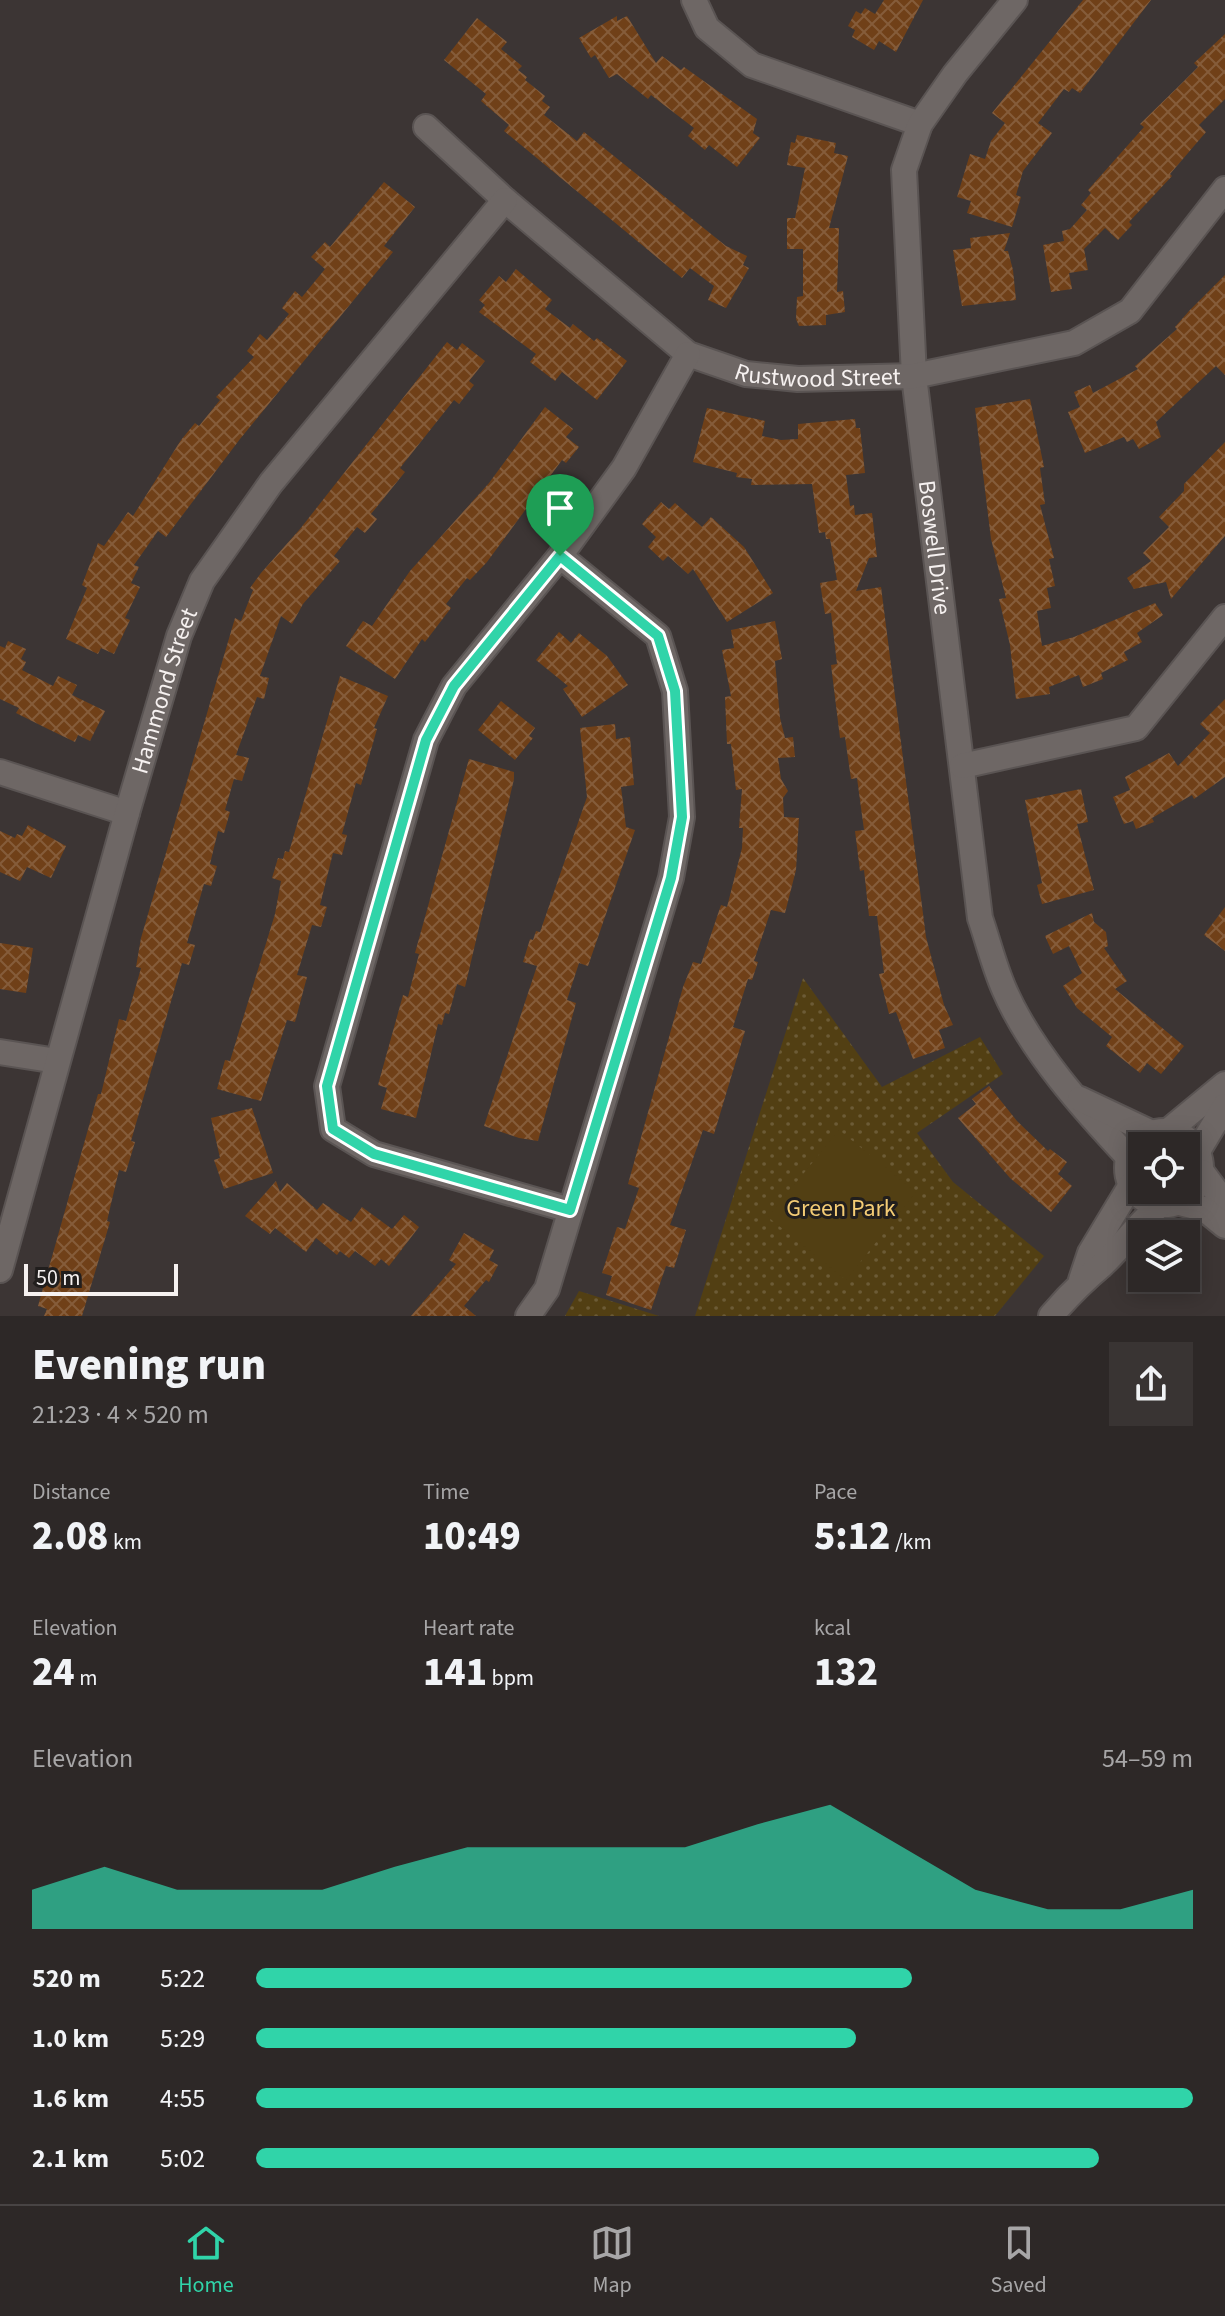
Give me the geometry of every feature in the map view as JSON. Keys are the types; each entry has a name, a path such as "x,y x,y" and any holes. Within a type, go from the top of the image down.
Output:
{"street":[{"path":"694,0 707,28 752,65 920,124"},
{"name":"Boswell Drive","path":"1015,0 955,74 920,124 904,170 914,376 980,918 1004,990 1053,1069 1080,1099 1088,1115 1128,1157"},
{"name":"Rustwood Street","path":"426,127 505,200 688,354 746,374 798,379 914,376 1074,343 1130,311 1225,189"},
{"name":"Hammond Street","path":"0,1270 127,813 179,636 202,581 271,483 505,200"},
{"path":"570,1210 374,1154 333,1129 327,1086 426,740 454,686 560,556 624,468 688,354"},
{"path":"528,1316 547,1289 671,878 682,817 675,691 658,636 560,556"},
{"path":"962,766 1136,728 1225,617"},
{"path":"0,772 127,813"},
{"path":"0,1052 57,1061"},
{"path":"1160,1132 1225,1084"},
{"name":"Boswell Drive","path":"1080,1099 1160,1132"},
{"path":"1225,1106 1200,1162 1225,1203"},
{"path":"1081,1280 1090,1253 1128,1190"},
{"path":"1051,1316 1081,1280 1102,1265 1132,1230 1170,1204 1204,1209 1225,1226"}],"green space":[{"name":"Green Park","path":"803,978 882,1087 980,1037 1003,1074 917,1133 953,1182 1044,1256 995,1316 695,1316"},
{"path":"839,1130 916,1192 846,1280 768,1217"},
{"path":"579,1291 659,1316 565,1316"}],"building":[{"path":"884,0 923,0 896,52 879,41 874,50 852,37 855,30 848,26 856,11 861,14 865,8 875,14"},
{"path":"1083,0 1151,0 1080,93 1072,88 1069,92 1064,89 1038,123 1052,133 1023,171 1016,195 1021,197 1012,227 967,213 971,201 957,197 970,154 985,159 991,141 1005,123 992,113"},
{"path":"617,16 617,21 627,16 656,63 662,56 681,70 684,67 757,119 753,133 760,138 737,167 709,145 705,150 688,136 694,128 651,95 648,99 617,74 609,78 595,55 591,58 579,38"},
{"path":"477,18 507,42 501,49 522,66 518,70 527,77 525,80 545,96 542,101 550,107 544,115 577,141 584,132 726,246 747,256 743,265 749,268 726,308 708,300 714,286 690,268 682,278 504,131 509,125 481,101 486,94 444,60"},
{"path":"1225,34 1225,99 1199,125 1206,132 1170,174 1172,176 1129,222 1132,225 1118,240 1105,228 1084,249 1088,270 1069,273 1072,289 1051,292 1043,245 1064,241 1062,231 1070,229 1087,210 1081,205 1091,193 1088,190 1144,127 1140,124 1198,67 1194,63"},
{"path":"797,135 836,143 834,153 848,156 829,228 839,228 837,292 843,291 845,312 826,315 826,325 799,326 796,319 797,297 803,296 803,249 787,249 787,218 795,218 805,168 787,165 791,142 795,143"},
{"path":"384,182 415,207 384,246 393,252 240,439 166,537 158,531 134,565 139,567 131,583 140,587 125,618 130,620 114,654 101,648 98,654 66,639 87,588 82,585 98,543 104,546 128,512 133,516 181,440 195,423 199,426 220,400 216,397 254,357 247,351 260,334 267,340 289,314 282,308 295,291 302,297 325,269 311,257 325,242 330,247"},
{"path":"1010,233 1004,251 1008,251 1013,270 1016,300 962,306 953,250 971,248 970,238"},
{"path":"516,269 552,300 545,309 570,328 573,324 594,341 597,338 627,361 597,400 562,372 555,381 530,362 536,354 479,312 485,305 479,300 499,276 506,282"},
{"path":"1225,275 1225,375 1216,366 1156,422 1161,437 1139,449 1133,439 1127,442 1124,437 1085,453 1068,412 1080,407 1074,392 1090,385 1093,393 1138,369 1135,366 1177,329 1175,327 1189,311"},
{"path":"447,342 457,350 462,343 485,361 469,381 474,385 459,404 454,400 400,468 405,472 371,514 377,519 365,533 357,527 334,556 340,561 303,604 292,624 281,616 260,676 269,678 264,699 257,697 236,755 249,758 242,781 234,779 225,810 230,812 224,833 218,831 210,864 217,866 211,886 204,884 187,943 195,945 189,965 182,963 131,1141 135,1142 126,1172 119,1170 107,1221 110,1222 82,1316 44,1316 47,1309 38,1306 98,1094 101,1094 119,1019 126,1021 141,968 136,967 141,938 235,618 241,621 253,590 250,588 261,573 300,529"},
{"path":"1030,399 1044,467 1040,468 1045,504 1040,505 1054,558 1049,559 1055,586 1047,588 1051,608 1037,611 1042,646 1074,637 1155,603 1163,615 1137,633 1142,642 1124,652 1128,660 1101,673 1103,679 1083,687 1079,675 1049,687 1050,694 1016,699 1010,645 999,599 1006,598 991,539 975,408"},
{"path":"545,407 573,429 566,437 579,447 566,463 562,460 487,562 470,580 467,578 446,604 451,608 425,642 422,639 395,679 346,646 363,621 372,626 410,571 489,483"},
{"path":"707,408 765,421 762,436 781,440 798,439 798,424 855,419 856,428 860,428 865,473 846,475 850,506 854,505 855,515 872,513 877,557 869,558 856,591 881,587 926,937 944,1005 953,1025 939,1030 945,1048 913,1059 896,1012 889,1014 879,974 884,973 877,916 869,916 864,870 860,871 855,831 864,830 857,778 851,779 845,737 840,738 831,665 837,664 831,613 825,614 820,583 837,580 830,539 826,539 825,532 819,533 812,484 751,485 752,479 736,477 737,473 693,462"},
{"path":"1225,442 1225,536 1171,599 1166,582 1134,589 1127,578 1151,561 1143,553 1169,527 1159,517 1184,491 1184,484"},
{"path":"661,502 669,509 675,503 702,527 711,517 744,547 773,593 727,622 693,569 688,574 668,556 663,561 648,547 656,537 642,524"},
{"path":"775,621 782,659 775,661 780,718 785,738 793,737 795,757 778,758 781,779 788,791 783,798 784,817 799,818 796,870 785,913 771,910 754,961 758,962 752,980 748,979 733,1027 745,1031 714,1134 703,1130 670,1225 686,1230 674,1268 666,1266 651,1310 606,1295 612,1276 602,1273 617,1227 625,1229 639,1188 628,1184 683,987 693,962 701,964 721,905 727,907 742,848 743,828 739,828 742,789 736,790 731,744 727,744 725,697 731,696 722,650 734,648 731,630"},
{"path":"559,632 571,643 579,633 607,656 628,685 582,717 563,689 568,686 536,660"},
{"path":"8,641 26,649 21,659 26,662 22,670 53,686 58,676 77,685 72,695 105,711 90,741 78,735 75,742 16,713 19,708 0,699 0,646 5,648"},
{"path":"340,676 388,696 374,728 377,729 361,785 356,783 342,834 347,835 342,855 333,853 320,905 327,907 321,927 312,925 297,975 307,977 295,1022 287,1020 261,1101 217,1089 225,1060 230,1061 275,914 281,881 272,878 278,858 283,859 285,851 289,852"},
{"path":"1225,699 1225,777 1194,799 1192,795 1152,818 1154,822 1136,829 1133,821 1124,824 1113,797 1130,790 1125,777 1169,753 1178,766 1210,733 1200,724"},
{"path":"501,701 535,728 529,736 533,738 515,760 478,730"},
{"path":"615,724 616,739 630,737 634,785 621,787 626,827 635,830 588,966 579,963 567,1000 576,1003 538,1141 519,1138 484,1126 537,966 523,962 530,939 533,940 536,931 540,932 587,797 580,728"},
{"path":"469,759 514,772 514,779 465,987 457,984 449,1014 445,1013 442,1025 438,1024 416,1118 381,1109 387,1088 378,1085 403,995 408,997 419,954 415,953"},
{"path":"1081,789 1088,822 1077,824 1094,890 1042,904 1037,885 1042,883 1025,800"},
{"path":"28,825 66,846 51,878 27,867 20,881 0,872 0,831 15,838 17,834 22,836"},
{"path":"1225,907 1225,951 1204,935"},
{"path":"1092,913 1094,922 1106,932 1108,946 1104,948 1127,981 1115,989 1184,1046 1161,1074 1147,1063 1140,1073 1106,1046 1112,1037 1077,1008 1063,986 1082,973 1069,946 1053,954 1045,936"},
{"path":"0,943 33,948 26,993 0,989"},
{"path":"989,1086 1017,1121 1048,1151 1050,1149 1067,1162 1058,1174 1072,1186 1051,1212 1010,1178 958,1118 976,1104 972,1099"},
{"path":"252,1108 273,1173 224,1189 214,1160 220,1158 211,1118"},
{"path":"276,1181 280,1192 287,1183 317,1210 323,1203 351,1222 362,1207 392,1229 404,1215 419,1227 389,1266 381,1259 375,1266 355,1251 349,1258 340,1251 337,1255 316,1238 306,1252 275,1228 270,1234 245,1216"},
{"path":"464,1233 494,1250 489,1260 498,1265 489,1282 486,1280 464,1306 476,1316 411,1316 456,1264 449,1260"}],"route":[{"path":"560,556 658,636 675,691 682,817 671,878 570,1210 374,1154 333,1129 327,1086 426,740 454,686 560,556"}]}
